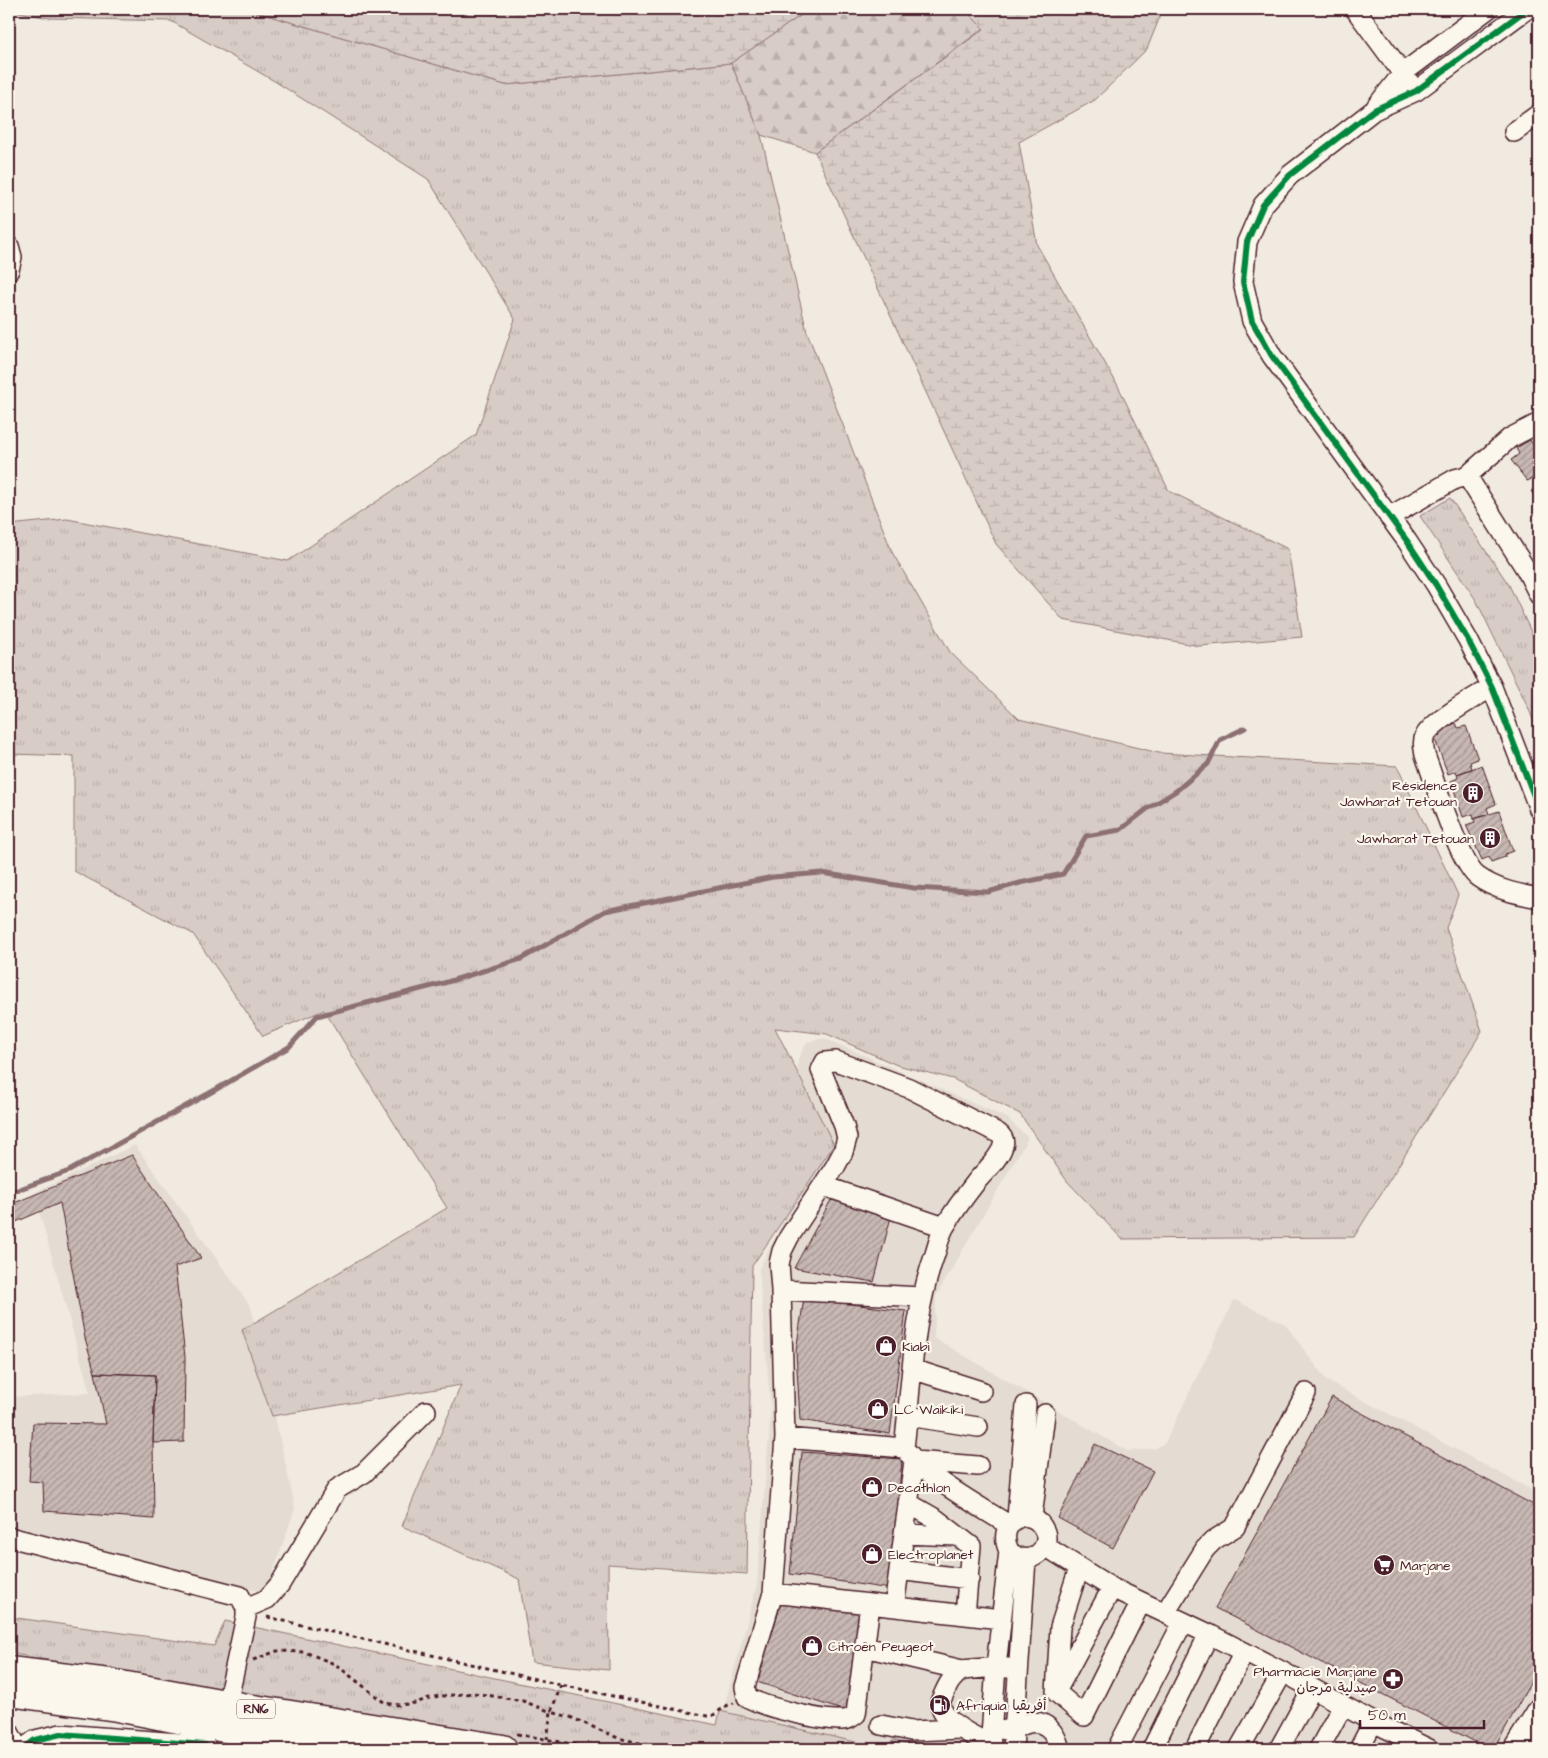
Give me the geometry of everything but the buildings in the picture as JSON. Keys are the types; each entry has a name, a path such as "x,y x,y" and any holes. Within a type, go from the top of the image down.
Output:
{"highway":[{"name":"RN16","path":"9,1671 110,1683 503,1749"},
{"name":"RN16","path":"9,1692 117,1707 194,1738 245,1732 363,1749"}],"street":[{"path":"1356,9 1416,91"},
{"path":"1374,110 1402,73 1488,9"},
{"path":"1527,9 1416,91 1374,110 1290,175 1263,205 1247,242 1243,282 1252,321 1272,356 1407,541 1436,584 1468,640 1492,687 1539,809"},
{"path":"1514,132 1539,114"},
{"path":"9,246 12,257 9,270"},
{"path":"1389,517 1455,480 1467,476 1510,438 1539,423"},
{"path":"1467,476 1539,595"},
{"path":"1492,687 1438,722 1425,735 1424,755 1454,834 1471,871 1477,877 1495,886 1518,894 1539,898"},
{"path":"870,1604 856,1714 850,1719 820,1718 786,1710 751,1699 745,1693 745,1687 773,1593 785,1438 779,1264 782,1251 789,1237 824,1186 843,1152 847,1138 821,1070 825,1062 836,1061 909,1088 971,1118 1002,1136 1003,1146 998,1156 974,1185 944,1227 922,1297 916,1326 908,1416 908,1503 894,1607"},
{"path":"824,1186 944,1227"},
{"path":"781,1290 922,1297"},
{"path":"912,1369 981,1390"},
{"path":"1165,1613 1205,1549 1214,1540 1235,1527 1306,1393"},
{"path":"1019,1520 1026,1406"},
{"path":"246,1610 267,1599 280,1584 337,1488 364,1473 426,1411"},
{"path":"909,1454 1019,1520 1042,1524 1046,1535 1045,1546 1037,1556 1026,1559 1014,1555 1009,1551 1005,1543 1005,1533 1019,1520 1045,1414"},
{"path":"908,1416 978,1427"},
{"path":"785,1438 909,1454 978,1466"},
{"path":"908,1503 936,1519 971,1546 965,1615"},
{"path":"904,1534 958,1536"},
{"path":"9,1537 240,1596 246,1610 227,1704"},
{"path":"1045,1546 1112,1588 1283,1672 1373,1722 1405,1744 1429,1749"},
{"path":"991,1741 996,1667 1009,1551"},
{"path":"1013,1749 1026,1559"},
{"path":"1056,1692 1060,1626 1079,1568"},
{"path":"899,1570 969,1579"},
{"path":"1056,1692 1112,1588"},
{"path":"773,1593 1001,1619"},
{"path":"1056,1692 1084,1716 1141,1602"},
{"path":"1117,1749 1183,1622"},
{"path":"1152,1749 1209,1634"},
{"path":"865,1647 962,1670 996,1667 1019,1668"},
{"path":"1194,1749 1244,1652"},
{"path":"962,1670 953,1676 946,1686 945,1694 940,1702 947,1716 962,1730"},
{"path":"1239,1749 1283,1672"},
{"path":"1279,1749 1312,1689"},
{"path":"1319,1749 1343,1706"},
{"path":"1525,1742 1539,1707"},
{"path":"1359,1749 1373,1722"},
{"path":"881,1725 911,1731 962,1730 991,1741 1028,1723 1044,1725 1052,1730 1060,1749"},
{"path":"9,1732 18,1749"},
{"path":"23,1749 36,1740 61,1734 194,1738"}],"path":[{"path":"246,1610 561,1685 707,1716 712,1716 726,1706 732,1705 745,1693"},
{"path":"235,1664 246,1666 253,1659 277,1651 305,1652 334,1664 385,1703 399,1705 416,1703 432,1697 474,1693 523,1701 551,1712 570,1716 618,1738 665,1749"},
{"path":"547,1739 551,1712 561,1685"},
{"path":"736,1749 747,1747 798,1749"}],"shaded area":[{"path":"824,1038 1007,1118 1028,1138 936,1296 934,1338 1127,1451 1154,1449 1165,1443 1234,1300 1285,1324 1327,1381 1539,1494 1539,1749 850,1749 722,1715 757,1585 771,1411 759,1269 824,1143 797,1081 798,1059 807,1042"},
{"path":"135,1145 251,1307 295,1508 266,1593 9,1529 9,1397 90,1393 34,1193"}],"green space":[{"path":"9,9 246,9 505,85 731,63 761,135 807,332 892,552 950,652 1019,719 1159,753 1397,766 1458,895 1446,928 1482,1031 1354,1237 1122,1239 1067,1181 1020,1114 953,1079 897,1065 827,1034 775,1028 834,1145 752,1266 747,1574 608,1564 609,1670 532,1662 519,1579 402,1526 461,1385 272,1416 242,1330 447,1208 324,1010 263,1036 193,934 74,871 74,756 9,754 9,525 67,519 288,561 476,435 515,319 428,179 276,82 171,21 49,18"},
{"path":"246,9 810,9 731,63 505,85"},
{"path":"810,9 964,9 984,28 815,152 761,135 731,63"},
{"path":"964,9 1163,9 1147,49 1095,100 1019,142 1037,245 1117,384 1169,491 1288,549 1302,637 1199,646 1063,620 996,544 815,152 984,29"},
{"path":"1450,498 1509,585 1539,649 1539,735 1528,707 1476,600 1420,516"},
{"path":"10,1617 214,1646 225,1621 717,1725 720,1711 882,1748 894,1740 917,1749 546,1749 14,1654"}],"waterway":[{"path":"9,1193 69,1171 215,1090 289,1047 317,1016 444,983 521,959 605,911 773,877 822,873 914,888 988,892 1063,874 1086,836 1120,830 1147,809 1176,791 1208,764 1220,740 1245,728"}],"cycle path":[{"path":"1527,9 1416,91 1374,110 1290,175 1263,205 1247,242 1243,282 1252,321 1272,356 1407,541 1436,585 1468,640 1492,687 1539,809"},
{"path":"23,1749 35,1740 61,1734 205,1745"}],"place":[{"name":"Résidence Jawharat Tetouan","path":"1473,793"},
{"name":"Jawharat Tetouan","path":"1490,838"},
{"name":"Kiabi","path":"886,1346"},
{"name":"LC Waikiki","path":"878,1409"},
{"name":"Decathlon","path":"872,1487"},
{"name":"Electroplanet","path":"872,1554"},
{"name":"Marjane","path":"1384,1565"},
{"name":"Citroën Peugeot","path":"812,1646"},
{"name":"Pharmacie Marjane صيدلية مرجان","path":"1393,1679"},
{"name":"Afriquia أفريقيا","path":"940,1705"}]}
